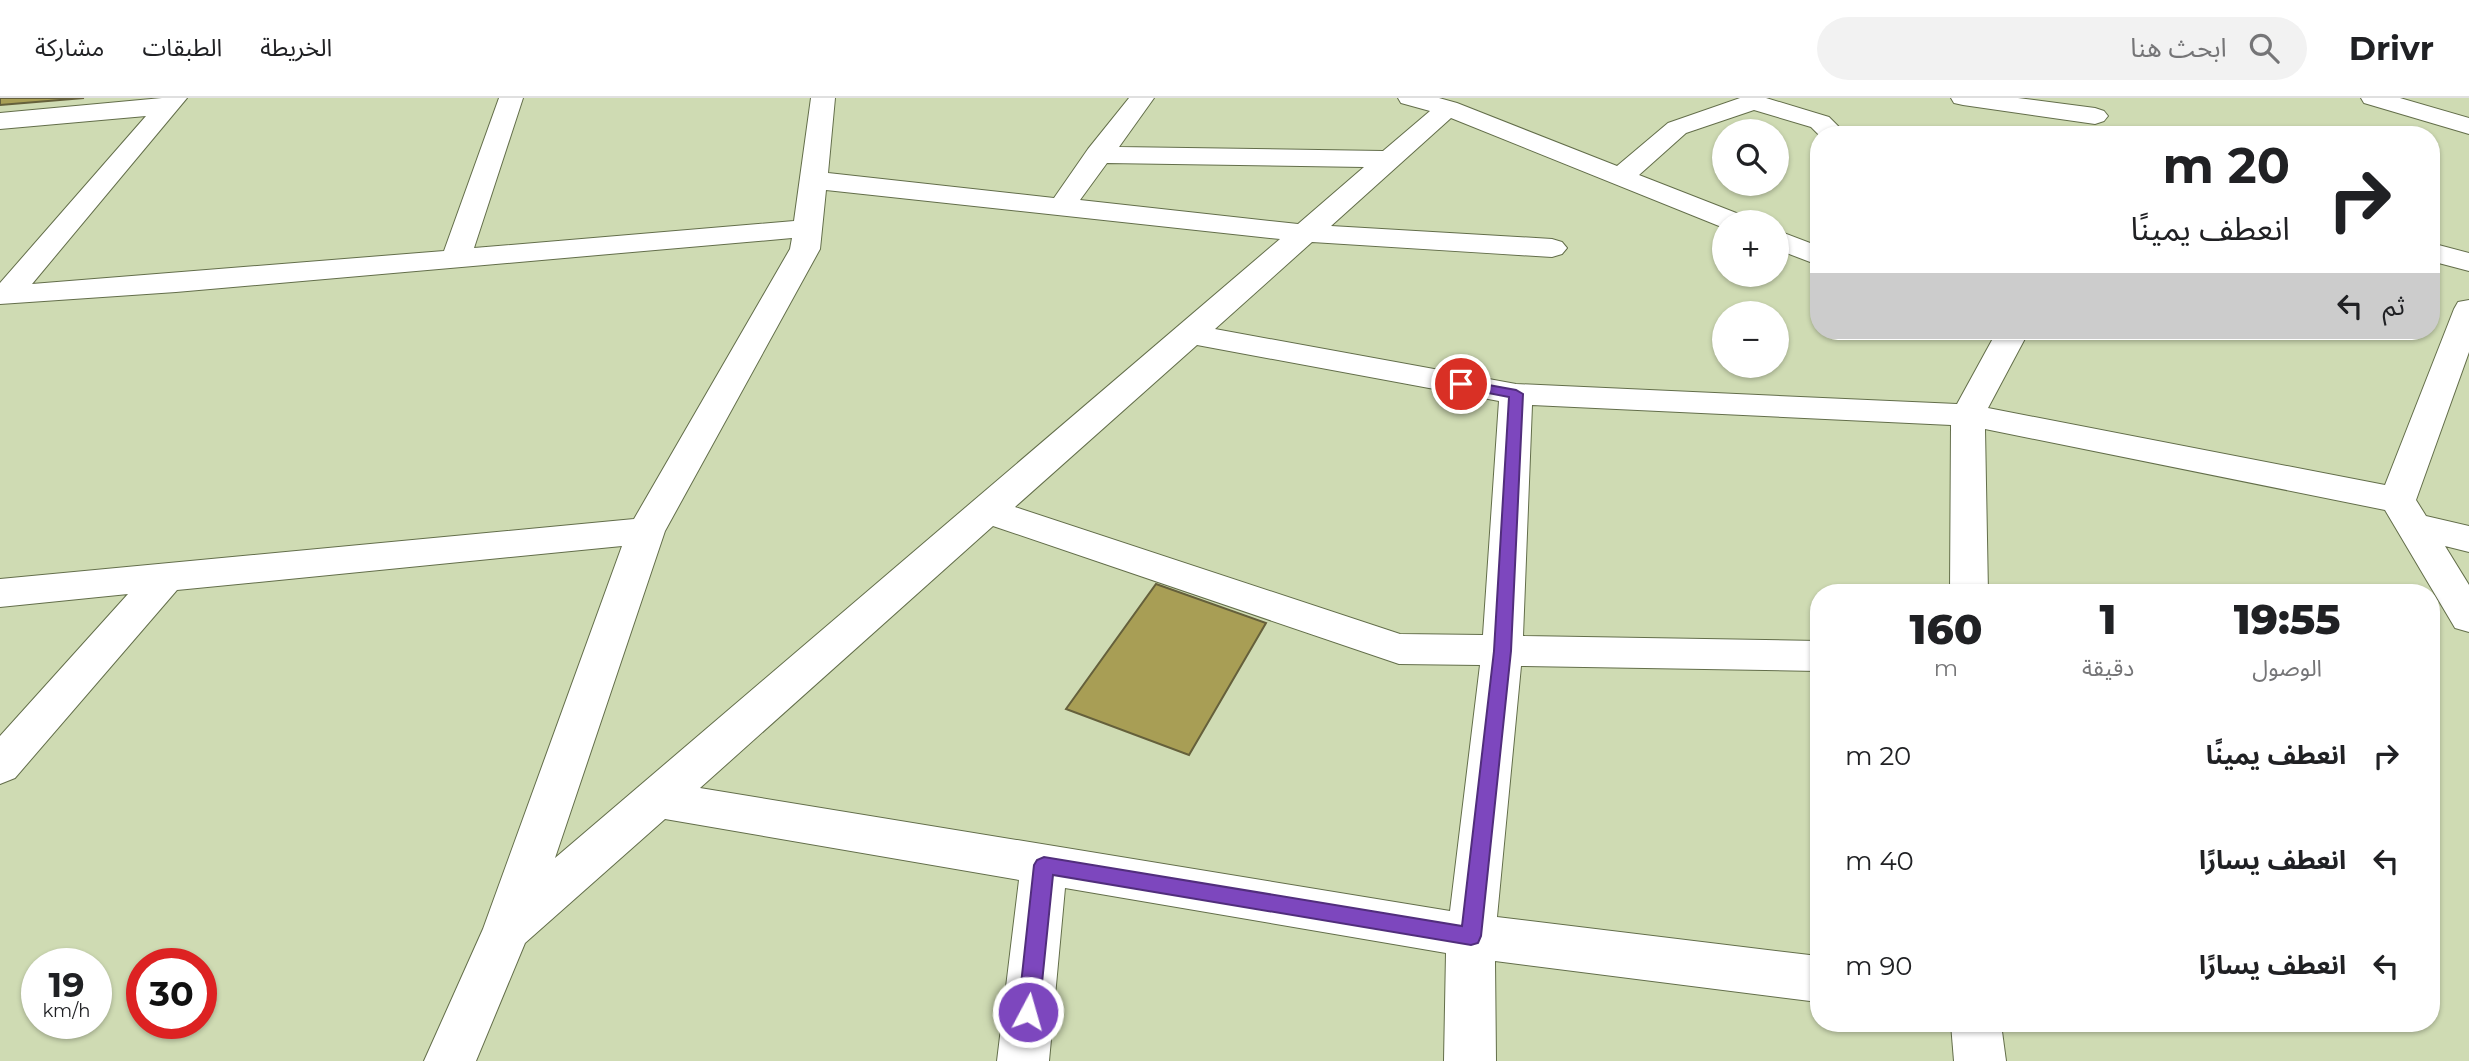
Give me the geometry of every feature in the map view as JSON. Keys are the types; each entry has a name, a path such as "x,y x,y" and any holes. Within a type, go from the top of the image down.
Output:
{"street":[{"path":"456,259 511,98"},
{"path":"450,1061 507,929 646,531 805,249 822,98"},
{"path":"1061,207 1097,155 1142,98"},
{"path":"1410,98 1461,113 1712,213"},
{"path":"507,929 1390,159 1461,113 1492,98"},
{"path":"1963,98 2095,116"},
{"path":"2377,98 2469,126"},
{"path":"3,295 171,102"},
{"path":"0,121 171,102"},
{"path":"1620,177 1677,128 1753,102 1825,118"},
{"path":"1097,155 1390,159"},
{"path":"813,180 1305,233 1552,248"},
{"path":"3,295 176,283 807,228"},
{"path":"1789,244 1810,253"},
{"path":"2440,254 2469,262"},
{"path":"2468,314 2406,513 2469,618"},
{"path":"1189,334 1516,394 1968,415 2406,513 2469,539"},
{"path":"1969,584 1968,415 2006,340"},
{"path":"1470,1061 1471,936 1502,651 1516,394"},
{"path":"987,511 1399,649 1810,656"},
{"path":"0,593 646,531"},
{"path":"0,766 166,577"},
{"path":"655,799 1471,936 1810,978"},
{"path":"1023,1061 1044,865"},
{"path":"1977,1032 1980,1061"}],"building":[{"path":"0,98 84,98 0,105"},
{"path":"1156,584 1266,623 1189,755 1066,709"}],"route":[{"path":"1028,1012 1044,865 1471,936 1502,651 1516,394 1461,384"}]}
